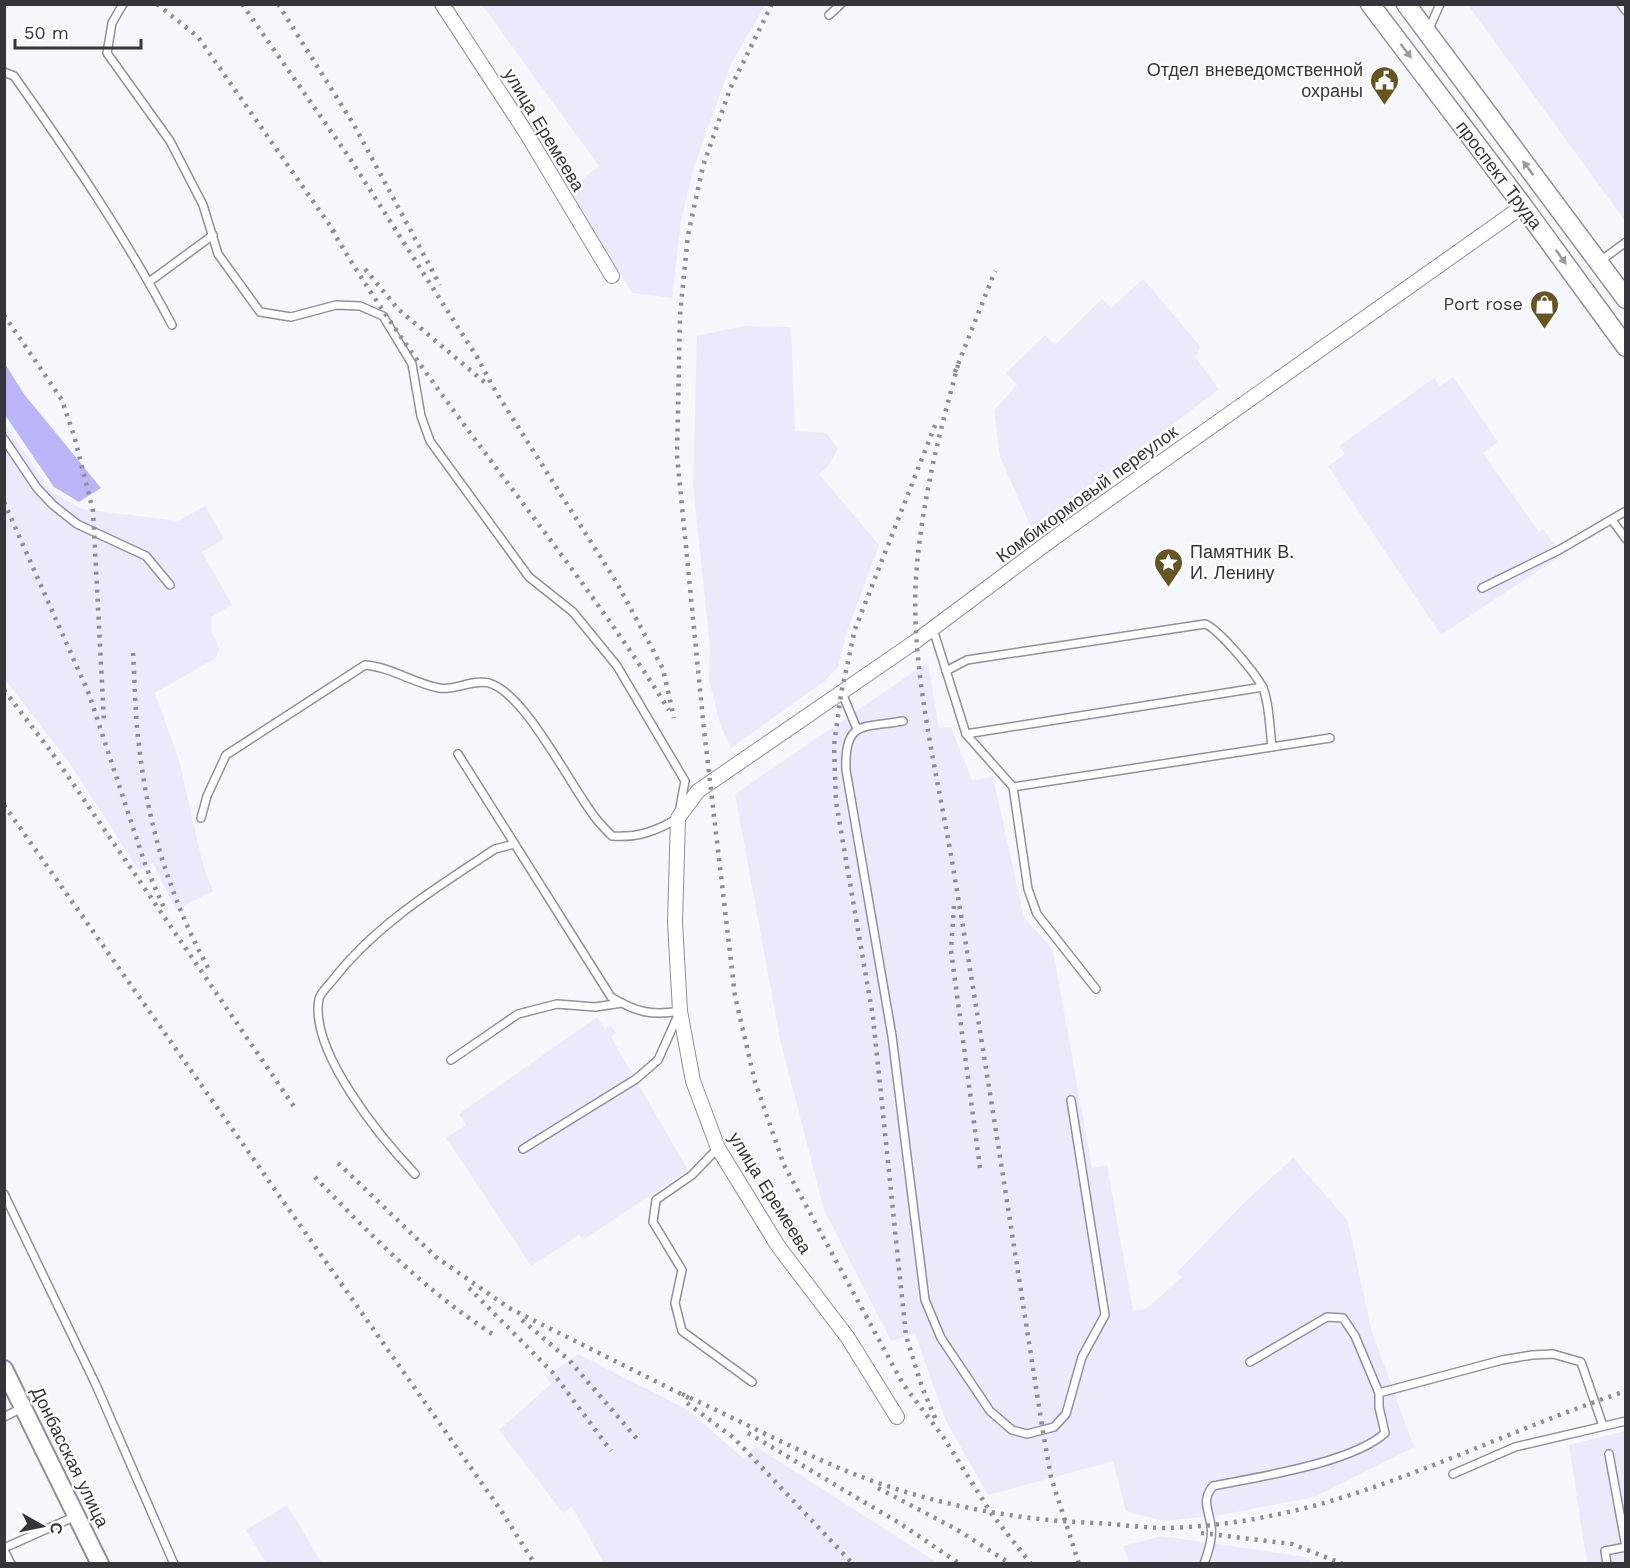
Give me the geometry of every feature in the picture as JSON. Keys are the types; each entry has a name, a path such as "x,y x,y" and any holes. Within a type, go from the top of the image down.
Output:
{"main road":[{"name":"проспект Труда","path":"1370,4 1626,347"},
{"name":"проспект Труда","path":"1406,4 1626,299"},
{"path":"1523,206 1545,191"}],"street":[{"name":"улица Еремеева","path":"442,4 525,131 612,276"},
{"name":"Комбикормовый переулок","path":"678,818 699,791 933,629 1054,538 1523,206"},
{"name":"улица Еремеева","path":"678,818 675,922 680,1011 693,1081 718,1148 778,1246 848,1338 897,1417"},
{"name":"Донбасская улица","path":"4,1369 100,1563"}],"lane":[{"path":"123,4 112,23 107,54 170,141 203,205 218,254 260,312 291,317 336,305 360,306 383,316 412,364 430,441 529,577 573,612 617,666 685,781 678,818 661,829 629,837 612,836 594,816 530,720 510,696 490,684 465,683 443,689 408,679 379,666 365,665 226,755 207,795 201,818"},
{"path":"829,15 841,4"},
{"path":"1427,34 1440,4"},
{"path":"1621,4 1626,10"},
{"path":"4,72 14,76 88,181 172,325"},
{"path":"149,282 213,235"},
{"path":"1599,262 1626,242"},
{"path":"4,439 37,488 53,505 77,524 146,556 170,585"},
{"path":"1482,588 1626,511"},
{"path":"1612,520 1626,539"},
{"path":"946,671 967,660 1205,624 1214,627 1263,687 1272,747"},
{"path":"933,629 966,734 1013,788 1029,889 1037,914 1096,989"},
{"path":"966,734 1263,687"},
{"path":"842,693 857,729"},
{"path":"903,721 857,729 849,736 845,749 846,770 892,1036 925,1300 941,1338 990,1411 1012,1430 1027,1434 1054,1427 1066,1414 1082,1357 1105,1315 1071,1100"},
{"path":"1013,788 1329,738"},
{"path":"458,754 611,997 633,1010 660,1014 680,1011"},
{"path":"415,1174 386,1142 327,1053 320,1030 319,997 341,969 392,918 495,849 514,844"},
{"path":"451,1060 518,1014 557,1004 595,1007 622,1003"},
{"path":"523,1149 636,1079 658,1060 680,1011"},
{"path":"718,1148 692,1175 656,1200 653,1222 682,1270 675,1303 682,1331 752,1382"},
{"path":"4,1194 96,1384 174,1563"},
{"path":"1204,1563 1210,1544 1211,1526 1206,1494 1213,1486 1312,1466 1375,1441 1385,1433 1379,1407 1379,1393 1355,1336 1343,1318 1327,1317 1250,1362"},
{"path":"1379,1393 1502,1360 1553,1354 1581,1362 1603,1426"},
{"path":"4,1417 24,1407"},
{"path":"1453,1474 1515,1447 1626,1421"},
{"path":"1607,1563 1605,1551 1626,1547 1610,1454"},
{"path":"11,1563 4,1549 77,1515"}],"shaded area":[{"path":"482,5 765,5 731,64 693,170 681,221 672,298 632,293 568,190 599,166"},
{"path":"1468,5 1625,5 1625,221"},
{"path":"1143,279 1200,346 1196,358 1219,389 1121,464 1031,527 1000,457 994,410 1017,385 1006,373 1045,335 1055,345 1102,299 1111,308"},
{"path":"744,326 791,327 795,431 826,433 838,449 828,466 819,474 879,545 847,632 838,667 826,680 731,748 721,727 709,680 710,646 693,486 697,336"},
{"path":"5,364 24,394 101,488 79,502 54,487 5,415"},
{"path":"1453,377 1498,442 1483,453 1539,532 1543,529 1562,555 1441,635 1328,466 1345,454 1339,446 1434,378 1440,386"},
{"path":"4,423 52,492 82,509 178,521 205,506 224,539 202,552 232,605 211,617 211,631 219,648 216,658 155,693 179,760 203,865 213,891 176,910 153,863 139,871 71,765 5,679"},
{"path":"928,662 939,728 951,727 972,780 993,777 1024,917 1053,950 1092,1168 1107,1165 1133,1311 1146,1309 1182,1277 1177,1272 1247,1200 1293,1158 1348,1221 1371,1329 1414,1447 1314,1497 1221,1515 1163,1521 1126,1511 1113,1461 988,1495 946,1421 915,1334 891,1341 824,1210 780,1039 735,794"},
{"path":"597,1017 605,1029 611,1025 616,1033 611,1037 688,1170 583,1240 579,1235 531,1266 446,1138 466,1125 459,1114"},
{"path":"578,1354 688,1410 744,1459 755,1446 938,1563 604,1563 572,1507 563,1513 499,1430 551,1384 546,1377"},
{"path":"1625,1431 1625,1563 1587,1563 1569,1445"},
{"path":"287,1505 322,1563 266,1563 246,1530"},
{"path":"1162,1536 1306,1557 1312,1563 1129,1563 1123,1546"}],"railway":[{"path":"157,4 198,37 338,237"},
{"path":"242,4 349,157 477,357 496,392 617,583 663,669 674,718"},
{"path":"278,4 354,125 440,285"},
{"path":"772,4 730,89 703,166 688,235 680,315 677,456 704,730 735,996 755,1082 784,1165 903,1384 944,1438 991,1513 1031,1564"},
{"path":"332,230 412,353 587,589 669,710"},
{"path":"365,269 398,309 489,386"},
{"path":"955,372 995,271"},
{"path":"4,315 62,400 75,439 93,511 104,722"},
{"path":"958,365 926,497 918,551 915,614 917,652 1043,1432 1051,1477 1079,1564"},
{"path":"935,1418 922,1387 906,1336 873,1017 836,802 834,745 841,694 855,629 936,423"},
{"path":"4,502 89,694 146,867 165,910"},
{"path":"133,653 138,741 156,839 185,921 211,973"},
{"path":"4,690 52,753 297,1111"},
{"path":"4,805 500,1509 535,1564"},
{"path":"954,906 951,950 980,1168"},
{"path":"338,1163 436,1257 509,1308 689,1398"},
{"path":"315,1177 400,1262 469,1318 494,1335"},
{"path":"469,1288 553,1373 611,1451"},
{"path":"522,1320 569,1360 638,1440"},
{"path":"682,1394 839,1468 933,1500 1030,1518 1165,1528 1242,1521 1317,1505 1434,1465 1548,1419 1626,1391"},
{"path":"687,1403 734,1438 853,1564"},
{"path":"748,1433 901,1524 960,1564"},
{"path":"878,1488 956,1529 1011,1564"},
{"path":"1201,1533 1292,1544 1343,1564"}],"place":[{"name":"Отдел вневедомственной охраны","path":"1384,106"},
{"name":"Port rose","path":"1544,330"},
{"name":"Памятник В. И. Ленину","path":"1169,588"}]}
